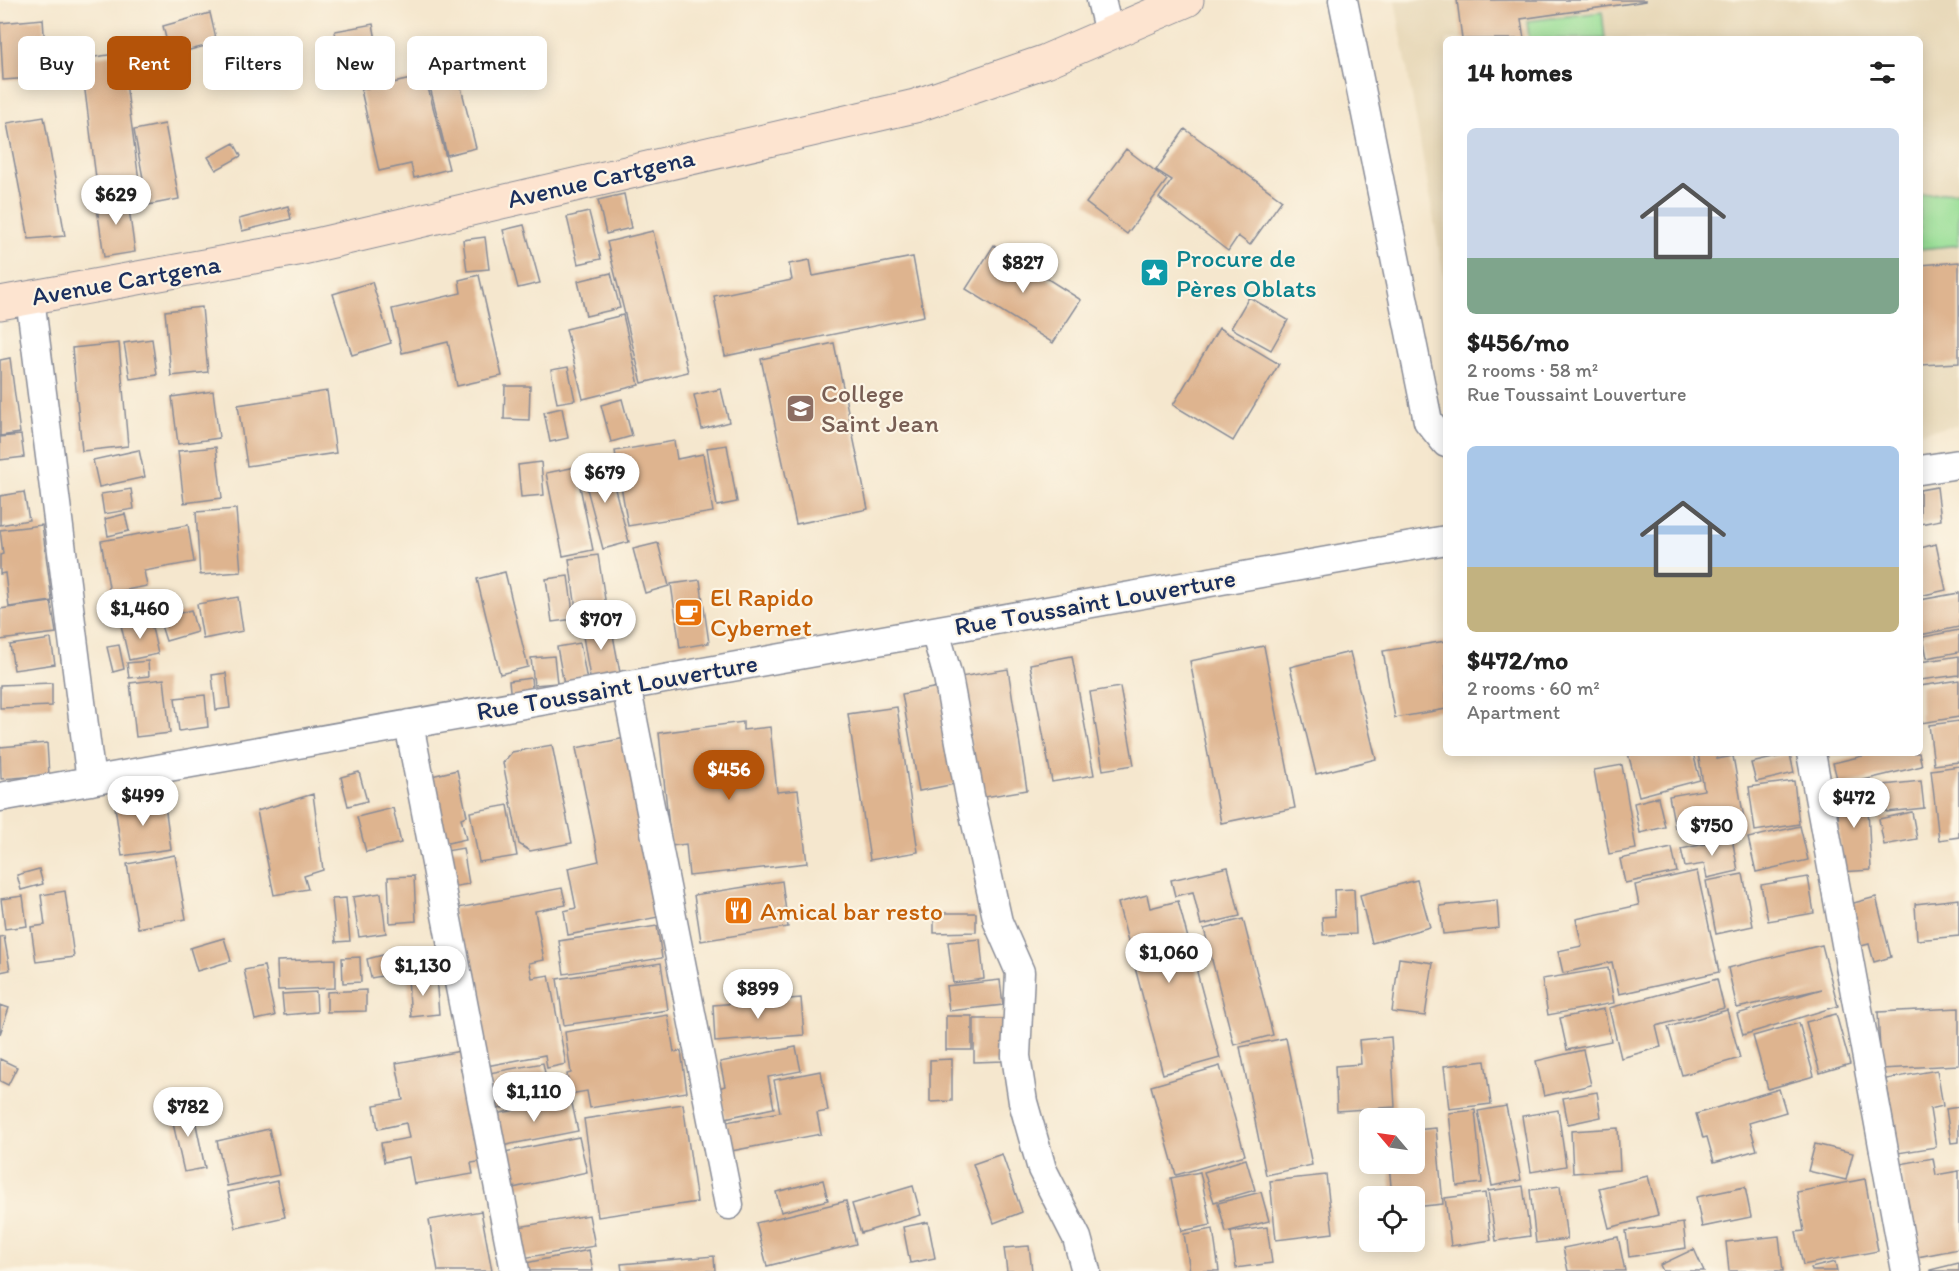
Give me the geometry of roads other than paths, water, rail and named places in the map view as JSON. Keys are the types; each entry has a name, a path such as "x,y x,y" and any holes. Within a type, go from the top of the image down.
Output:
{"street":[{"path":"1101,0 1109,33"},
{"name":"Avenue Cartgena","path":"15,300 303,248 915,106 1046,61 1187,0"},
{"path":"1343,0 1428,421 1443,439"},
{"path":"15,300 91,781"},
{"path":"1923,470 1959,464"},
{"name":"Rue Toussaint Louverture","path":"0,796 1443,541"},
{"path":"935,631 948,677 970,796 998,922 1020,972 1016,1056 1023,1102 1042,1169 1077,1238 1086,1271"},
{"path":"626,685 729,1205"},
{"path":"409,724 515,1271"},
{"path":"1812,756 1906,1271"}],"place":[{"name":"Procure de Pères Oblats","path":"1155,273"},
{"name":"College Saint Jean","path":"800,408"},
{"name":"El Rapido Cybernet","path":"689,612"},
{"name":"Amical bar resto","path":"739,911"}]}
